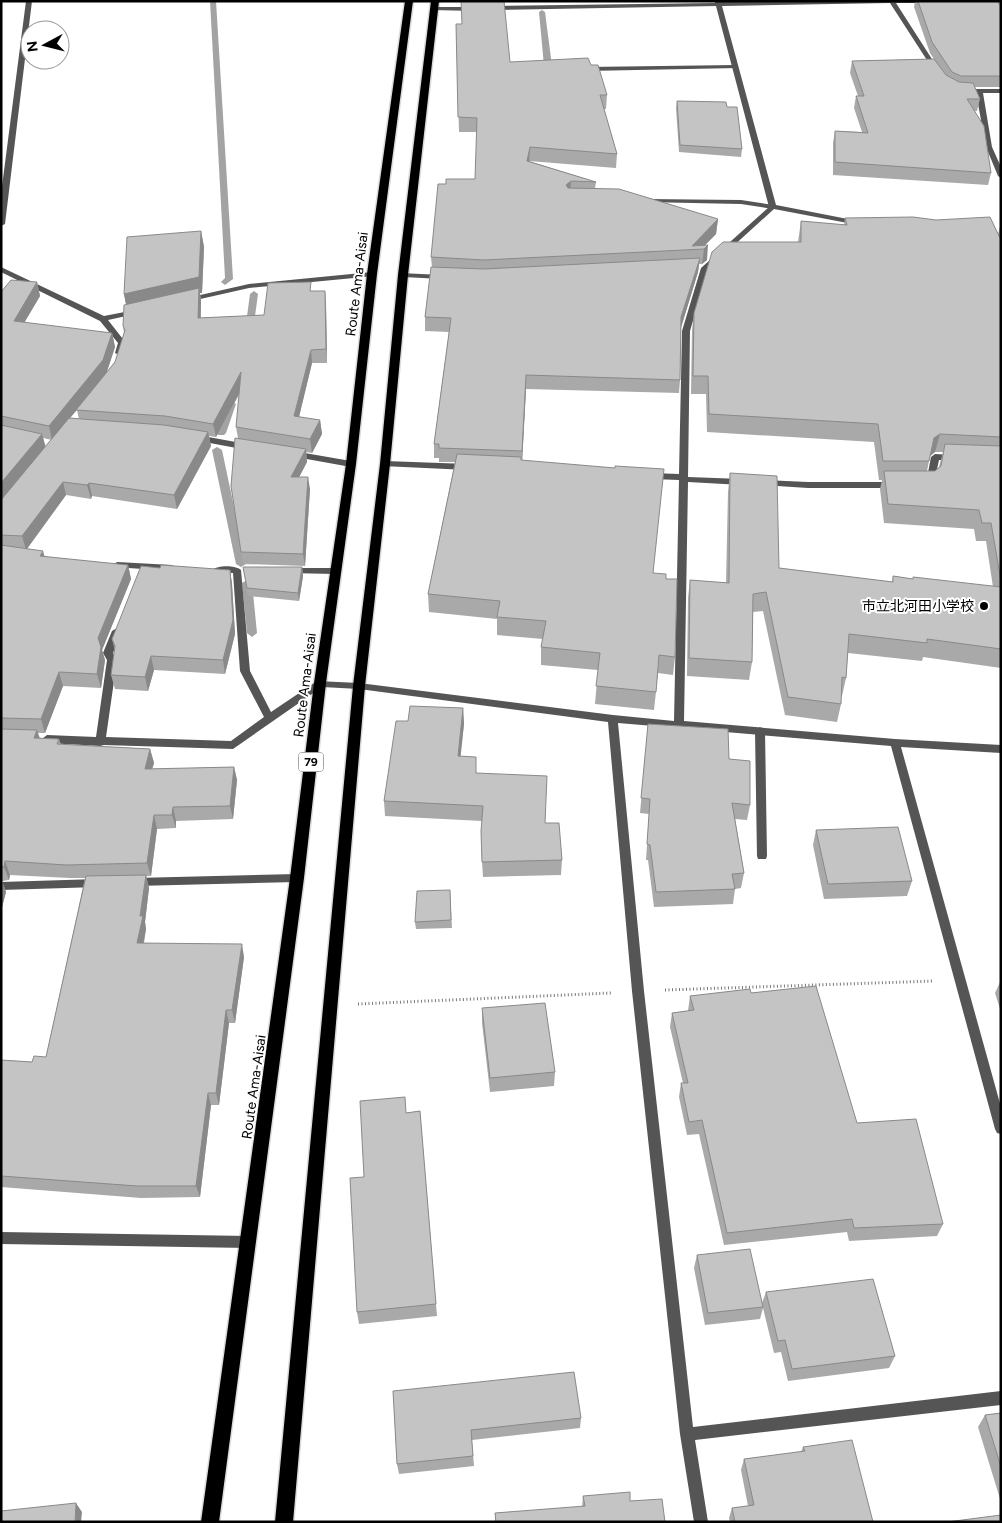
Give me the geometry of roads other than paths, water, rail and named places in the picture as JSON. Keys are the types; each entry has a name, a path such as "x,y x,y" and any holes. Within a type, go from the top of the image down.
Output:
{"main road":[{"name":"Route Ama-Aisai","path":"210,1522 297,878 320,683 351,464 372,274 409,1"},
{"path":"284,1522 358,686 385,464 403,275 434,5"}],"street":[{"path":"1,224 29,1"},
{"path":"434,5 915,1"},
{"path":"892,2 941,77"},
{"path":"719,3 773,207"},
{"path":"577,69 736,67"},
{"path":"957,91 1001,91"},
{"path":"979,91 989,147 1001,176"},
{"path":"636,201 741,202 862,224"},
{"path":"679,724 686,332 705,268 773,207"},
{"path":"695,269 705,268"},
{"path":"1,269 18,281 104,319 122,343 117,359"},
{"path":"181,302 248,286 372,274"},
{"path":"403,275 448,277"},
{"path":"104,319 142,310"},
{"path":"187,437 254,448"},
{"path":"284,453 351,464"},
{"path":"920,484 930,484 934,457 963,458"},
{"path":"385,464 475,468"},
{"path":"644,475 808,486 902,485"},
{"path":"105,564 141,571 180,568"},
{"path":"208,569 241,570 245,671 269,718"},
{"path":"276,571 335,571"},
{"path":"100,742 112,660 108,653 122,618"},
{"path":"41,739 233,745 320,683 358,686 613,719 895,743 1001,749"},
{"path":"613,719 640,1001 687,1434 701,1522"},
{"path":"760,731 762,856"},
{"path":"895,743 1001,1129"},
{"path":"1,886 297,878"},
{"path":"1,1238 249,1242"},
{"path":"687,1434 1001,1398"}],"waterway":[{"path":"213,1 229,279 225,282"},
{"path":"542,12 548,66"},
{"path":"249,331 254,294"},
{"path":"221,433 231,404"},
{"path":"217,450 241,564"},
{"path":"247,583 252,633"}],"place":[{"name":"市立北河田小学校","path":"984,606"}]}
